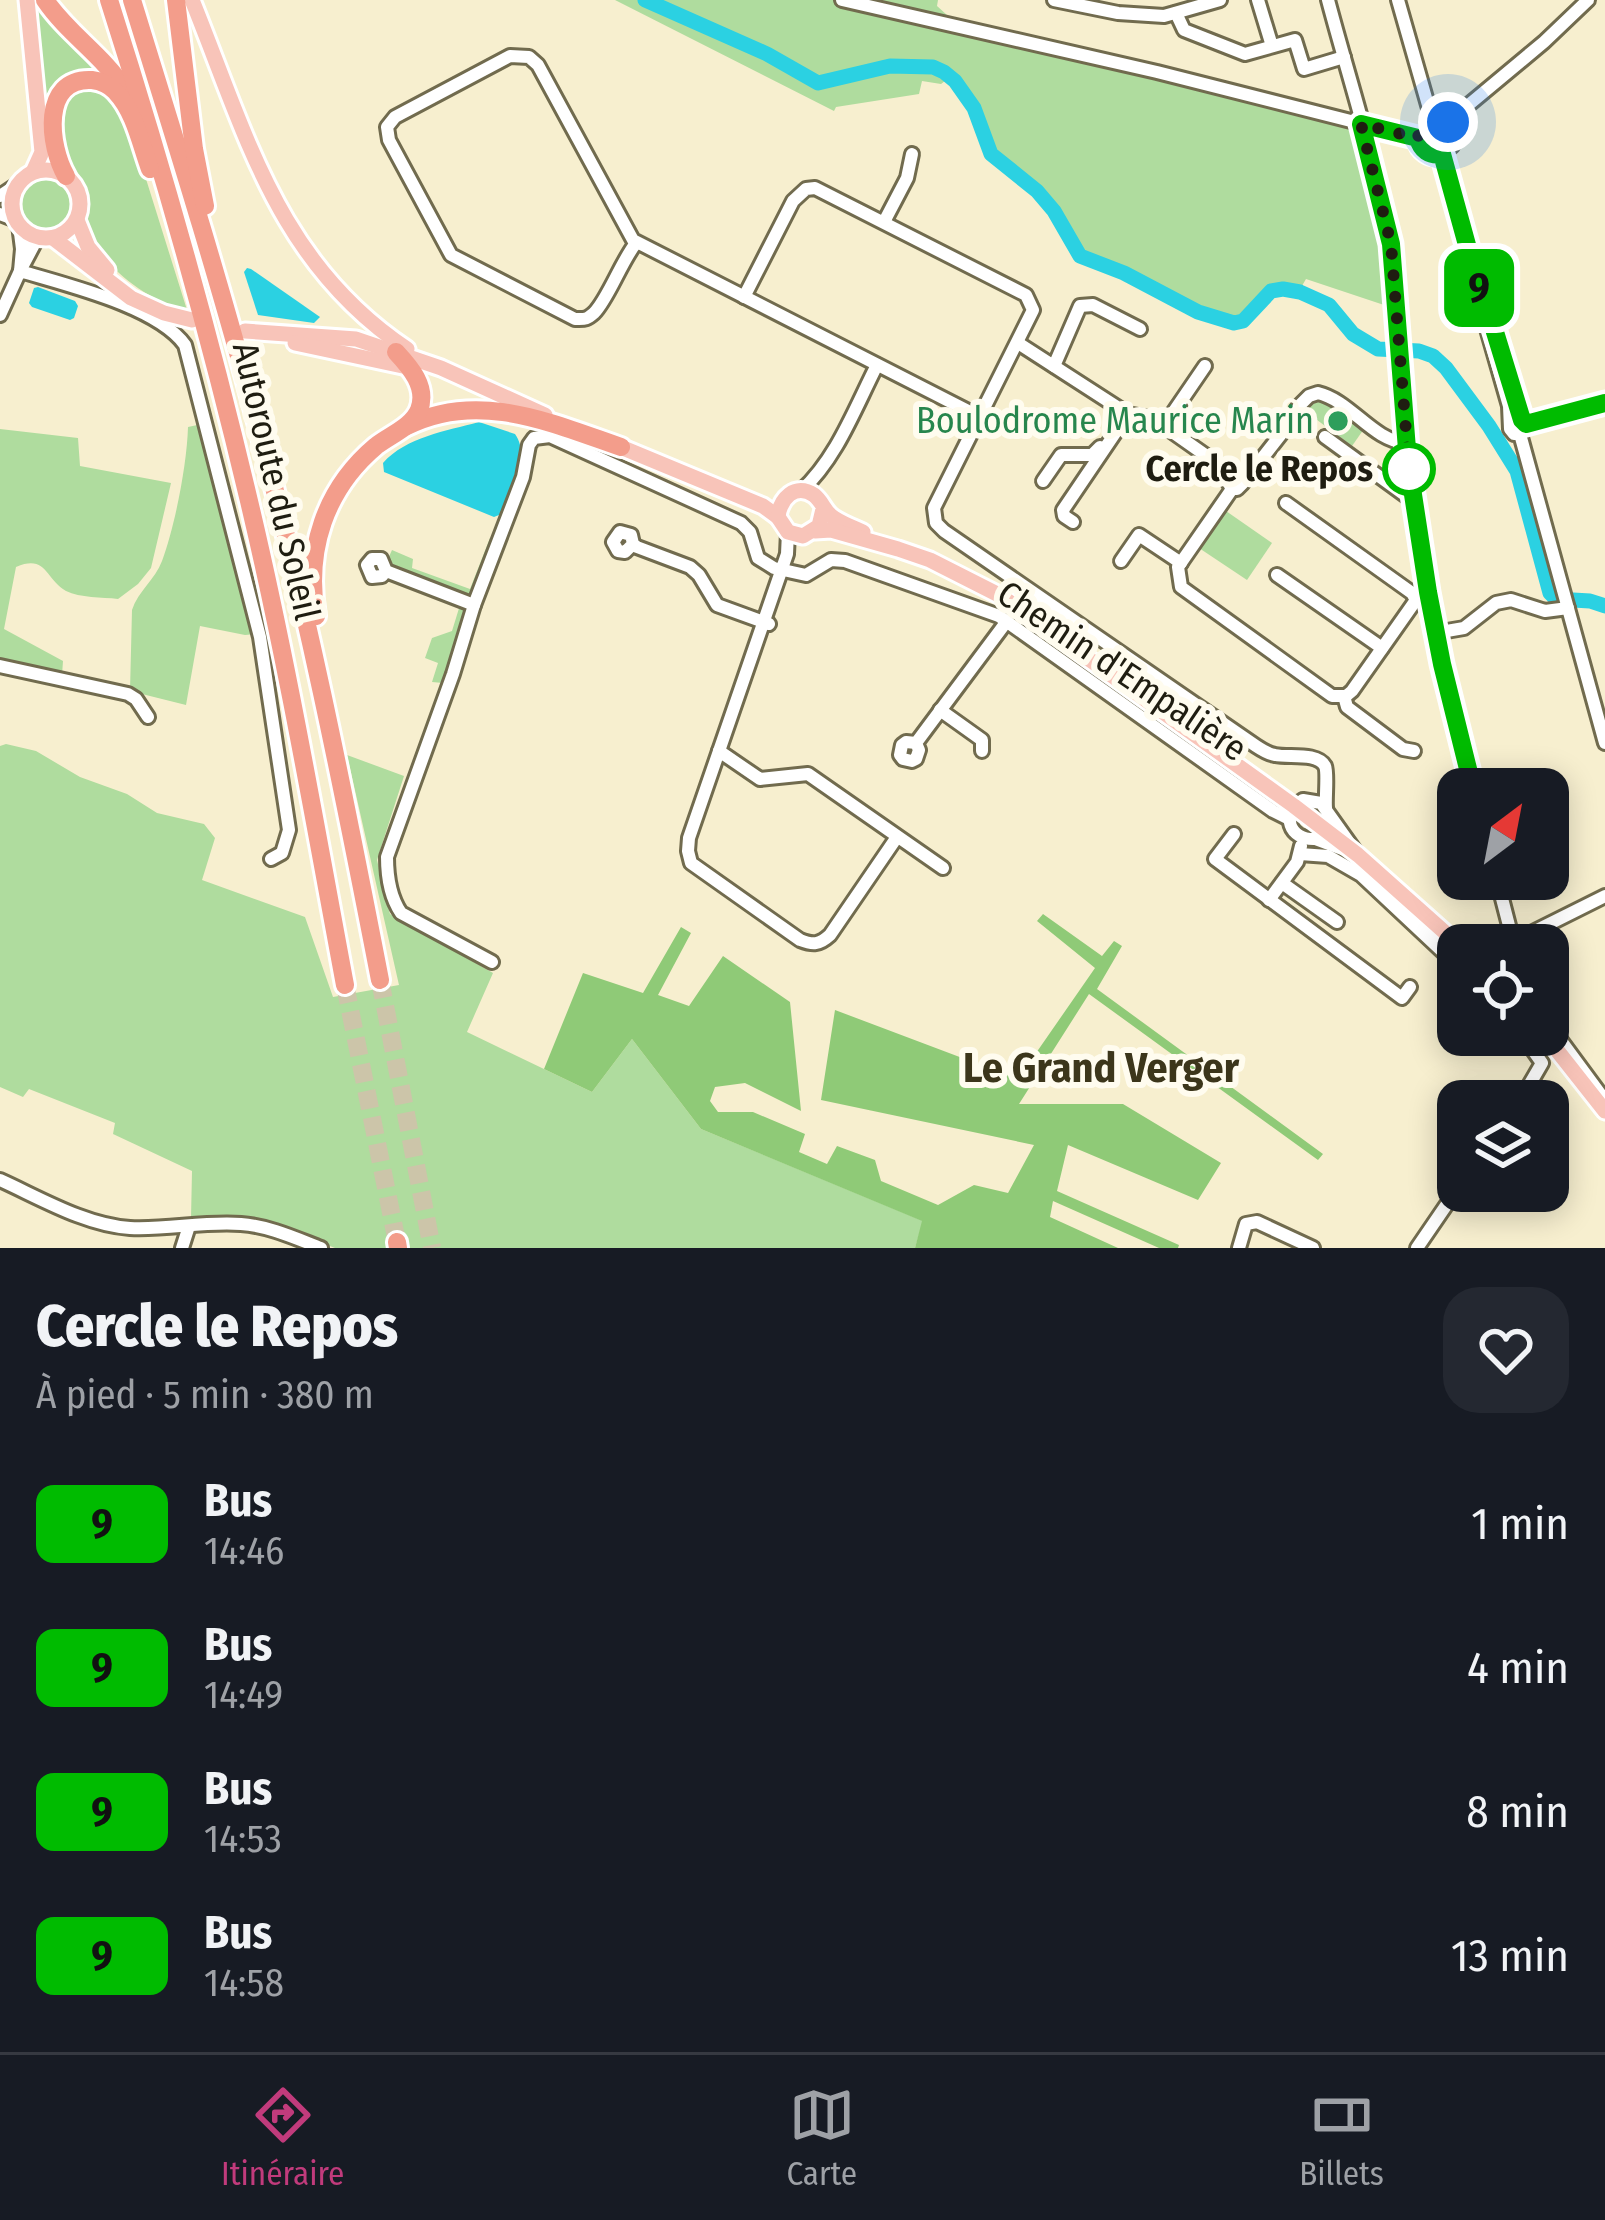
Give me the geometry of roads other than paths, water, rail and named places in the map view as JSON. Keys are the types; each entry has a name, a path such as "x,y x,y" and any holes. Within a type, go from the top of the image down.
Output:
{"highway":[{"path":"45,0 123,88 165,212 193,321"},
{"name":"Autoroute du Soleil","path":"110,0 173,207 193,321 274,616 345,985"},
{"name":"Autoroute du Soleil","path":"132,0 254,409 342,780 380,980"},
{"path":"176,0 198,172 254,409"},
{"path":"66,176 53,143 56,102 70,85 100,82 116,91 126,105 165,212"},
{"path":"342,780 313,599 315,544 332,499 347,476 416,416 420,385 403,359"},
{"path":"398,431 449,412 494,410 536,418 621,447"}],"main road":[{"path":"28,0 42,152 33,172 18,184 11,219 78,255 130,298 193,321"},
{"path":"192,0 275,202 312,262 390,338 523,406"},
{"path":"33,172 50,170 66,176 78,191 77,220 62,234 45,237"},
{"path":"77,220 88,247 106,270 134,292 193,321"},
{"path":"341,352 356,340 359,324 350,304"},
{"path":"441,368 403,359 341,352 245,331 356,340 403,359 523,406 697,477 763,506 802,533 831,530 930,560 1001,596 1297,808 1437,925"},
{"path":"697,477 746,491 794,493 898,549"},
{"path":"778,517 781,502 794,493"},
{"path":"802,533 822,521 820,504"},
{"path":"1562,1056 1605,1111"}],"street":[{"path":"842,0 894,6 1418,138"},
{"path":"1054,0 1127,6 1164,16 1220,0"},
{"path":"1258,0 1272,46"},
{"path":"1328,0 1391,244 1423,600 1468,768"},
{"path":"1398,0 1432,119"},
{"path":"1448,122 1588,0"},
{"path":"1176,13 1184,30 1246,54 1295,40 1304,69 1344,57"},
{"path":"636,242 595,312 586,319 575,319 451,255 389,140 387,127 395,117 510,56 529,56 636,242 980,417"},
{"path":"1432,119 1448,122 1453,128 1452,146 1442,154 1425,151 1418,138 1422,125 1432,119"},
{"path":"884,222 907,178 912,154"},
{"path":"1442,154 1605,743"},
{"path":"0,196 18,184"},
{"path":"744,297 793,202 806,189 815,188 1026,295 1033,310 934,508 936,523 1256,746 1324,764 1320,826 1269,901"},
{"path":"11,219 22,249 20,271"},
{"path":"0,315 20,271 45,237"},
{"path":"20,271 107,298 165,326 185,345 260,637 289,830 282,853 271,859"},
{"path":"1054,366 1080,306 1093,305 1140,329"},
{"path":"1018,343 1126,413 1154,418 1218,464 1232,489"},
{"path":"794,493 818,475 877,365"},
{"path":"1164,426 1205,366"},
{"path":"1406,443 1394,442 1326,394 1309,396 1242,484 1232,489 1178,567 1181,587 1332,696 1344,697 1352,691 1423,600"},
{"path":"1520,425 1605,404"},
{"path":"1043,481 1060,455 1092,455 1126,413"},
{"path":"1073,522 1063,510 1126,413"},
{"path":"492,962 410,918 395,904 388,852 534,438 550,436 741,523 751,532 758,558 782,570"},
{"path":"1325,437 1413,500"},
{"path":"818,475 820,504"},
{"path":"1286,503 1423,600"},
{"path":"802,533 782,570 689,838 691,863 800,940 821,943 897,837"},
{"path":"1120,561 1139,536 1181,563"},
{"path":"633,544 690,567 717,605 767,623"},
{"name":"Chemin d'Empalière","path":"782,570 806,575 831,560 845,561 993,612 1083,677 1297,808 1292,831 1320,826"},
{"path":"386,571 474,604"},
{"path":"1277,575 1382,648"},
{"path":"1435,633 1464,628 1496,603 1511,600 1545,611 1566,602"},
{"path":"916,743 1007,621"},
{"path":"0,666 128,694 148,717"},
{"path":"1344,697 1347,707 1403,749 1414,751"},
{"path":"940,710 982,740 982,751"},
{"path":"719,751 760,778 808,774 943,868"},
{"path":"1297,808 1324,783"},
{"path":"1234,834 1215,859 1402,998 1410,988"},
{"path":"1300,854 1328,856 1361,875 1437,946"},
{"path":"1282,883 1337,922"},
{"path":"1552,924 1605,896"},
{"path":"1569,1051 1605,1100"},
{"path":"0,1180 106,1224 128,1228 233,1223 259,1226 321,1248"},
{"path":"1417,1248 1442,1212"},
{"path":"1239,1248 1246,1224 1257,1222 1313,1248"},
{"path":"182,1248 189,1226"}],"water":[{"path":"247,268 320,317 314,323 258,315 244,272"},
{"path":"38,287 75,301 74,318 32,307 29,303"},
{"path":"479,422 515,434 519,443 519,473 504,513 494,517 384,472 383,463 403,447"}],"waterway":[{"path":"645,0 767,54 818,83 890,66 933,67 955,81 974,108 991,154 1037,191 1080,256 1198,312 1234,323 1243,321 1271,291 1300,292 1329,305 1353,334 1378,349 1433,356 1489,426 1517,471 1550,593 1556,599 1605,606"}],"tunnel":[{"path":"380,980 432,1248"},
{"path":"345,985 397,1242"}],"place":[{"name":"Boulodrome Maurice Marin","path":"1338,421"},
{"name":"Cercle le Repos","path":"1409,469"}],"district":[{"name":"Le Grand Verger","path":"1101,1068"}]}
